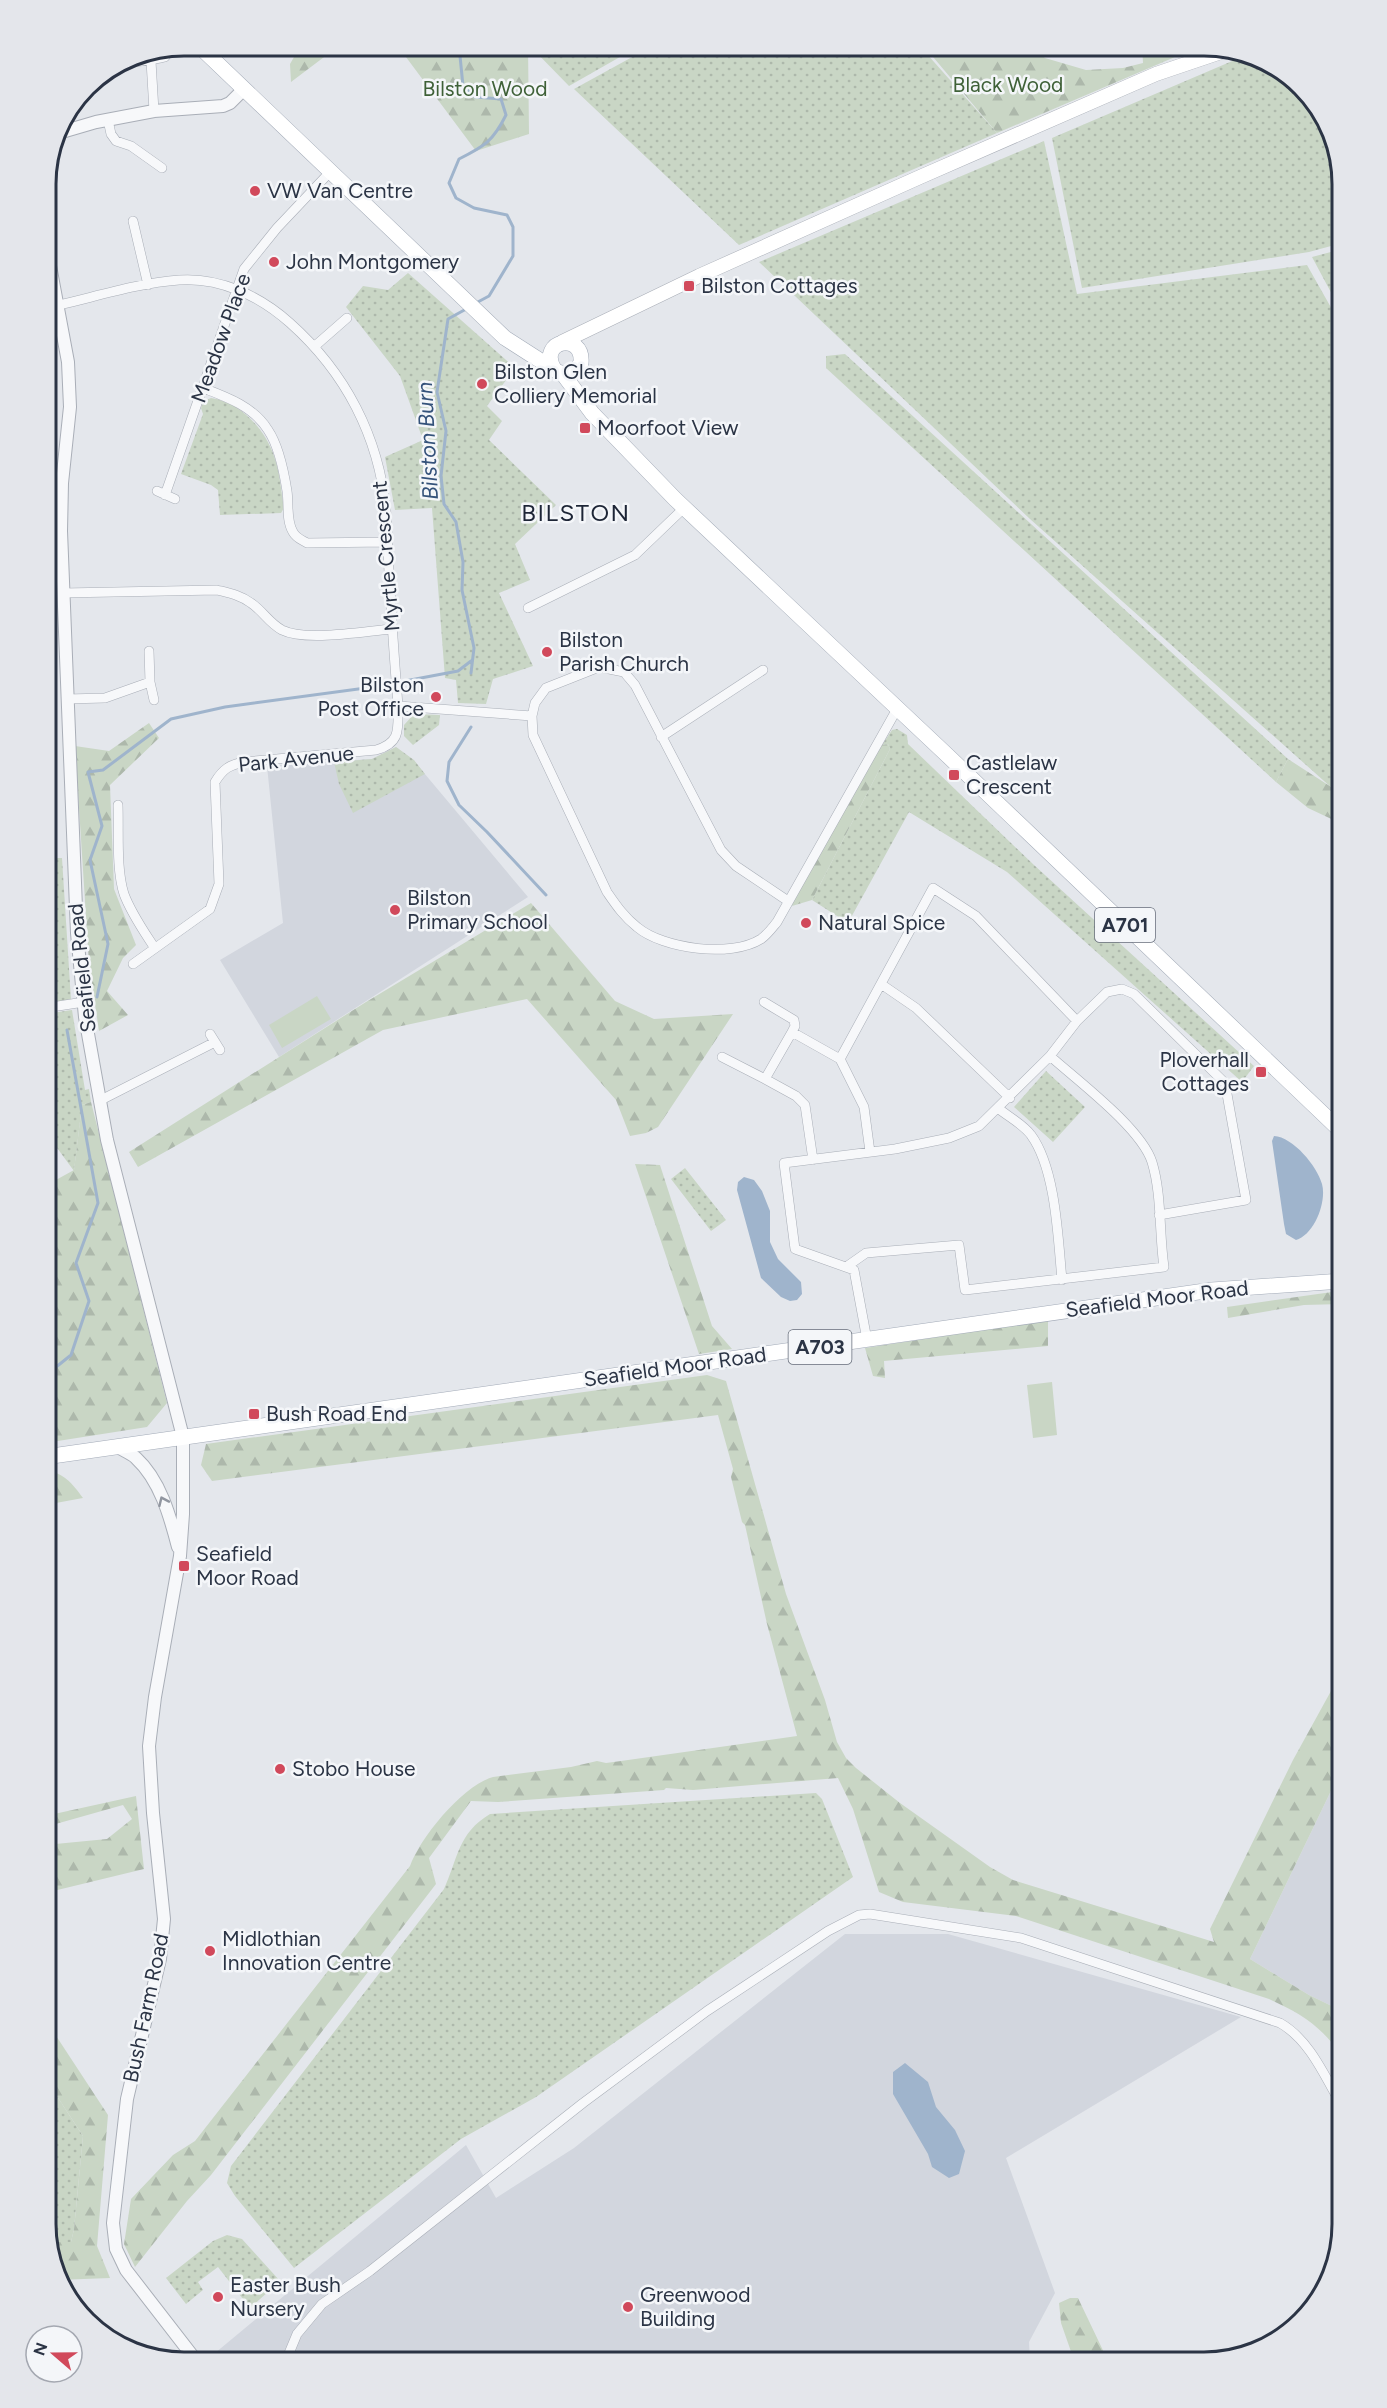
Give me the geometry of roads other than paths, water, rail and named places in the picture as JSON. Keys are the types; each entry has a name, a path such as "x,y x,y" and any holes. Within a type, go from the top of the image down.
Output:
{"main road":[{"name":"A701","path":"210,56 505,338 559,371 603,425 684,508 1331,1122"},
{"path":"519,346 557,345 576,346 580,352 581,363 569,374 559,371 550,362 550,355 557,345 699,276 1156,74 1209,56"},
{"path":"580,352 598,326"},
{"name":"A701","path":"578,368 584,400"},
{"name":"Seafield Moor Road","path":"56,1454 1212,1290 1331,1282"}],"street":[{"path":"154,111 151,60 164,57"},
{"path":"67,131 154,111 223,106 230,103 244,89"},
{"path":"108,120 111,134 116,141 131,146 162,168"},
{"name":"Meadow Place","path":"175,499 161,493 203,388 236,289 252,258 330,172"},
{"path":"133,220 148,285"},
{"name":"Myrtle Crescent","path":"59,305 179,280 208,282 236,289 258,298 315,345 355,402 379,468 386,510 398,706 398,728 395,738"},
{"name":"Seafield Road","path":"56,291 68,362 70,407 62,483 63,593 77,933 84,1002 99,1101 118,1190 183,1437"},
{"path":"315,345 347,318"},
{"path":"203,388 225,396 248,409 268,429 285,481 292,531 298,538 308,543 387,542"},
{"path":"528,608 635,555 684,508"},
{"path":"63,593 217,590 237,595 252,604 269,622 285,631 305,636 392,629"},
{"path":"149,651 150,682 154,700"},
{"path":"788,901 736,866 721,850 635,685 624,672 599,667 546,688 535,703 532,716 533,735 608,892 621,913 638,929 660,941 715,950 744,946 761,939 777,922 897,709"},
{"path":"661,737 763,670"},
{"path":"67,699 105,699 150,682"},
{"path":"398,706 532,716"},
{"name":"Park Avenue","path":"133,964 154,946 210,909 219,884 215,782 222,771 231,765 244,762 376,750 389,747 395,738"},
{"path":"118,806 121,879 124,894 140,926 154,946"},
{"path":"840,1059 933,888 976,915 1077,1021"},
{"path":"881,984 916,1008 1010,1098"},
{"path":"867,1340 854,1270 795,1250 784,1163 870,1152 949,1138 980,1126 1050,1056 1077,1021 1107,992 1122,989 1134,994 1225,1083 1246,1200 1159,1215"},
{"path":"56,1006 84,1002"},
{"path":"764,1002 794,1020 795,1026 765,1079"},
{"path":"792,1032 840,1059 864,1107 870,1152"},
{"path":"99,1101 215,1042"},
{"path":"846,1267 866,1253 959,1245 965,1290 1164,1267 1152,1163 1145,1146 1130,1128 1050,1056"},
{"path":"722,1057 796,1096 805,1105 813,1160"},
{"path":"999,1109 1031,1134 1043,1157 1055,1212 1062,1280"},
{"name":"Bush Farm Road","path":"183,1437 183,1514 180,1556 155,1697 149,1746 153,1813 164,1919 161,1949 127,2099 113,2223 116,2249 126,2270 189,2352"},
{"name":"Bush Farm Road","path":"116,1446 135,1457 154,1483 170,1517 180,1556"},
{"path":"290,2352 297,2334 322,2304 379,2264 584,2103 707,2011 828,1932 859,1915 870,1914 1021,1938 1280,2023 1295,2032 1307,2047 1331,2087"}],"water":[{"path":"1274,1136 1289,1141 1310,1161 1322,1184 1323,1200 1318,1217 1308,1232 1296,1240 1286,1234 1272,1141"},
{"path":"744,1177 754,1180 762,1191 770,1211 770,1242 778,1259 801,1282 802,1294 797,1300 790,1301 781,1297 761,1278 737,1190 738,1182"},
{"path":"905,2063 928,2082 936,2107 955,2130 965,2151 959,2174 949,2178 932,2167 928,2154 893,2094 893,2072"}],"waterway":[{"name":"Bilston Burn","path":"460,56 463,86 475,97 501,99 506,115 497,131 487,142 459,159 449,183 456,198 474,208 507,215 513,227 513,256 489,296 476,303"},
{"name":"Bilston Burn","path":"468,308 448,319 437,392 446,431 441,476 444,504 456,522 463,562 462,590 474,648 471,673"},
{"path":"405,681 458,671 471,661"},
{"path":"97,997 108,944 90,860 102,826 88,772 103,770 171,719 225,707 388,685"},
{"path":"471,727 449,762 447,781 459,805 546,895"},
{"path":"56,1367 71,1355 89,1301 76,1263 98,1203 67,1030"}],"place":[{"name":"VW Van Centre","path":"255,191"},
{"name":"John Montgomery","path":"274,262"},
{"name":"Bilston Cottages","path":"689,286"},
{"name":"Bilston Glen Colliery Memorial","path":"482,384"},
{"name":"Moorfoot View","path":"585,428"},
{"name":"Bilston Parish Church","path":"547,652"},
{"name":"Bilston Post Office","path":"436,697"},
{"name":"Castlelaw Crescent","path":"954,775"},
{"name":"Bilston Primary School","path":"395,910"},
{"name":"Natural Spice","path":"806,923"},
{"name":"Ploverhall Cottages","path":"1261,1072"},
{"name":"Bush Road End","path":"254,1414"},
{"name":"Seafield Moor Road","path":"184,1566"},
{"name":"Stobo House","path":"280,1769"},
{"name":"Midlothian Innovation Centre","path":"210,1951"},
{"name":"Easter Bush Nursery","path":"218,2297"},
{"name":"Greenwood Building","path":"628,2307"}],"district":[{"name":"BILSTON","path":"576,513"}],"park label":[{"name":"Black Wood","path":"1008,85"},
{"name":"Bilston Wood","path":"485,89"}]}
